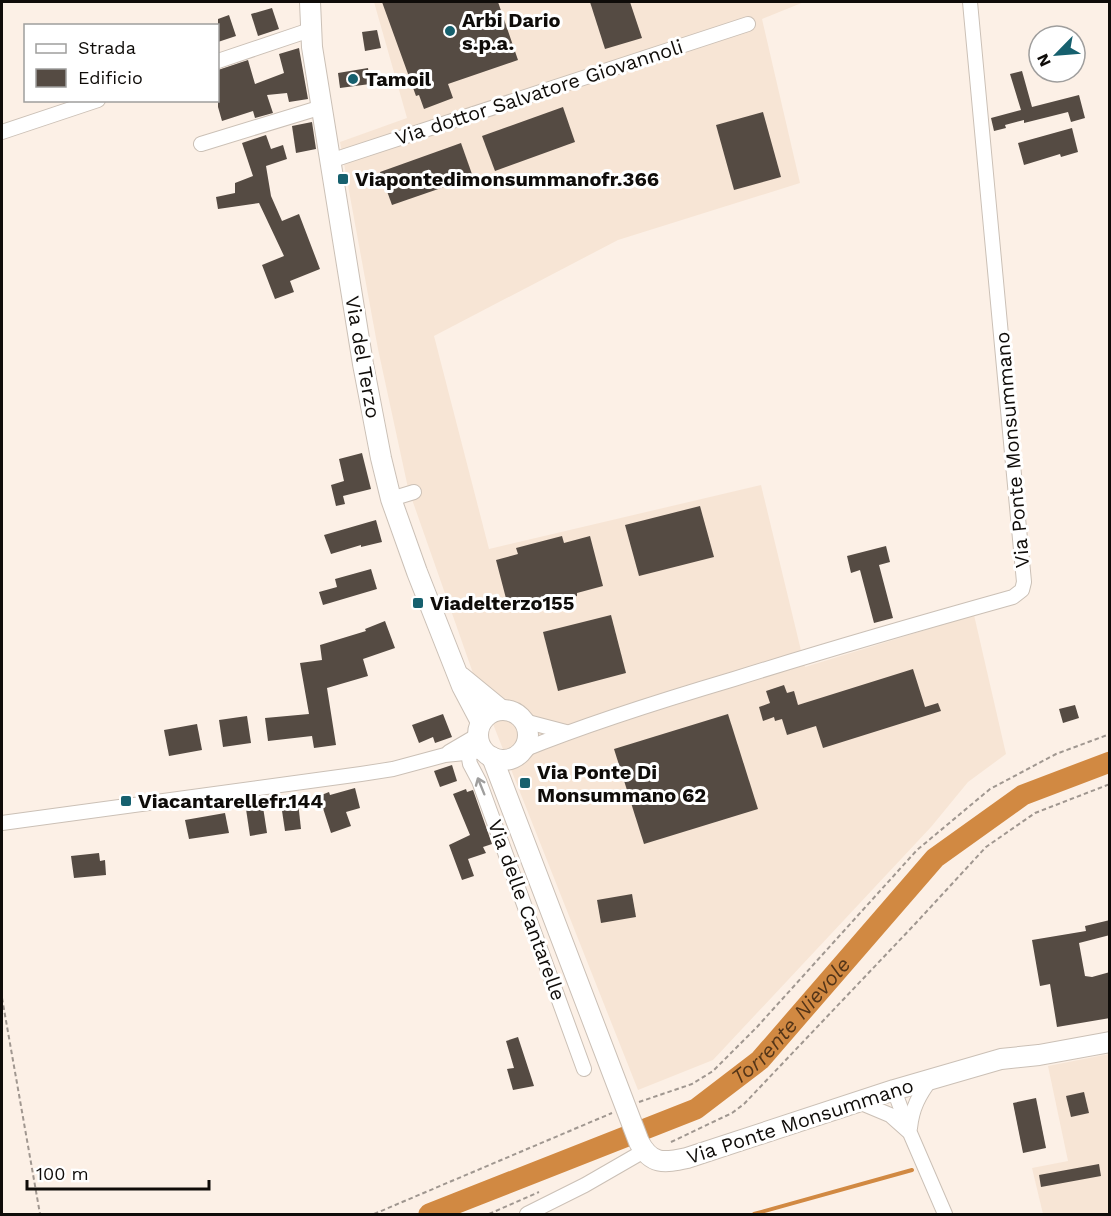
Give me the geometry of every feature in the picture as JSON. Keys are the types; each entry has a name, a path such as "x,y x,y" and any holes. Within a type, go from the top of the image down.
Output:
{"street":[{"name":"Via Ponte Monsummano","path":"518,754 566,732 638,708 850,643 1013,597 1022,590 1024,582 1014,466 970,2"},
{"name":"Via del Terzo","path":"219,60 311,11 330,161 363,364 381,458 391,499 457,673 505,813"},
{"name":"Via dottor Salvatore Giovannoli","path":"330,161 748,24"},
{"path":"2,132 92,102"},
{"path":"201,144 322,107"},
{"path":"391,499 414,492"},
{"path":"457,673 500,709 515,713 524,721 566,732"},
{"path":"480,744 491,713 500,709"},
{"path":"524,721 527,733 526,743 518,754 508,790 505,813 641,1146 585,1185 527,1215"},
{"path":"480,744 503,760 518,754"},
{"path":"2,823 393,769 480,744"},
{"path":"445,755 480,744"},
{"name":"Via delle Cantarelle","path":"505,813 584,1069"},
{"name":"Via Ponte Monsummano","path":"641,1146 650,1158 669,1162 681,1160 894,1090 1001,1059 1039,1055 1110,1042"},
{"path":"910,1133 911,1110 931,1079"},
{"path":"894,1090 945,1215"},
{"path":"859,1102 891,1115 910,1133"}],"path":[{"path":"374,1215 626,1107 692,1084 713,1071 757,1027 917,850 990,789 1056,754 1110,734"},
{"path":"671,1142 732,1113 744,1104 986,847 1035,813 1110,784"},
{"path":"2,998 40,1215"}],"shaded area":[{"path":"374,2 804,2 762,19 800,183 618,240 434,336 489,549 761,485 805,667 974,615 1006,754 968,782 931,827 713,1060 638,1090 474,676 408,488 378,349 340,142 407,118"},
{"path":"1109,1054 1109,1214 1043,1214 1032,1168 1068,1161 1048,1066"}],"building":[{"name":"Arbi Dario s.p.a.","path":"382,2 498,2 518,60 448,84 453,98 424,109 419,95 416,96"},
{"name":"Arbi Dario s.p.a.","path":"590,2 630,2 642,38 605,49"},
{"path":"272,8 279,29 258,36 251,14"},
{"path":"229,15 236,36 219,42 218,19"},
{"path":"377,30 381,48 365,51 362,32"},
{"path":"299,48 308,99 289,102 287,93 267,95 273,113 255,118 253,111 222,121 218,107 219,70 248,60 255,84 284,73 279,54"},
{"path":"368,68 370,84 340,88 338,73"},
{"path":"1022,71 1032,107 1079,95 1085,118 1071,122 1068,112 1024,123 1024,120 1005,125 1006,128 994,131 991,118 1021,110 1010,74"},
{"path":"563,107 575,142 495,171 482,136"},
{"path":"763,112 781,177 734,190 716,125"},
{"path":"312,122 316,149 296,153 292,126"},
{"path":"1072,128 1078,152 1061,157 1060,154 1024,165 1018,143"},
{"path":"266,135 271,149 283,145 287,159 266,166 271,196 282,221 299,214 320,269 290,281 294,292 275,299 262,265 284,256 259,203 218,209 216,197 235,193 235,183 253,176 242,143"},
{"path":"461,143 473,177 392,205 380,172"},
{"path":"362,453 371,489 343,496 345,504 336,506 331,485 344,481 339,459"},
{"path":"700,506 714,557 639,576 625,525"},
{"path":"376,520 382,542 361,547 361,545 331,554 324,535"},
{"path":"562,536 564,543 590,536 603,586 577,593 577,596 532,608 531,604 509,610 496,560 518,554 516,548"},
{"path":"886,546 890,562 879,565 893,618 874,623 860,570 851,573 847,556"},
{"path":"371,569 377,589 323,605 319,592 337,587 335,579"},
{"path":"611,615 626,673 558,691 543,632"},
{"path":"385,621 395,648 363,659 368,676 327,688 336,745 314,748 312,736 268,741 265,718 309,714 300,663 322,660 320,645 366,631 365,629"},
{"path":"913,669 925,707 938,703 941,711 823,748 816,726 787,735 782,719 775,721 774,717 763,721 759,707 770,703 766,691 784,685 787,693 794,691 798,705"},
{"path":"1075,705 1079,718 1063,723 1059,709"},
{"path":"443,714 452,737 435,743 433,737 419,743 412,725"},
{"path":"728,714 758,809 644,844 614,749"},
{"path":"247,716 251,743 223,747 219,720"},
{"path":"197,724 202,750 169,756 164,730"},
{"path":"452,765 457,781 440,787 434,771"},
{"path":"355,788 360,808 346,812 351,826 331,833 319,796"},
{"path":"466,789 467,792 473,790 492,844 483,847 486,853 468,859 474,876 462,880 449,845 470,835 453,794"},
{"path":"298,802 301,829 285,831 281,804"},
{"path":"263,807 267,833 250,836 246,809"},
{"path":"225,813 229,833 189,839 185,820"},
{"path":"99,853 100,861 105,860 106,875 74,878 71,856"},
{"path":"632,894 636,917 601,923 597,900"},
{"path":"1110,920 1110,935 1079,943 1085,976 1092,977 1110,972 1110,1018 1057,1027 1050,984 1040,986 1032,940 1086,931 1085,926"},
{"path":"518,1037 534,1086 513,1090 507,1069 514,1068 506,1041"},
{"path":"1084,1092 1089,1113 1071,1117 1066,1096"},
{"path":"1036,1098 1046,1148 1023,1153 1013,1103"},
{"path":"1099,1164 1101,1176 1041,1187 1039,1175"}],"waterway":[{"name":"Torrente Nievole","path":"429,1214 696,1109 760,1060 935,858 1023,795 1110,762"},
{"path":"754,1214 912,1170"}],"place":[{"name":"Arbi Dario s.p.a.","path":"450,31"},
{"name":"Tamoil","path":"353,79"},
{"name":"Viapontedimonsummanofr.366","path":"343,179"},
{"name":"Viadelterzo155","path":"418,603"},
{"name":"Via Ponte Di Monsummano 62","path":"525,783"},
{"name":"Viacantarellefr.144","path":"126,801"}]}
